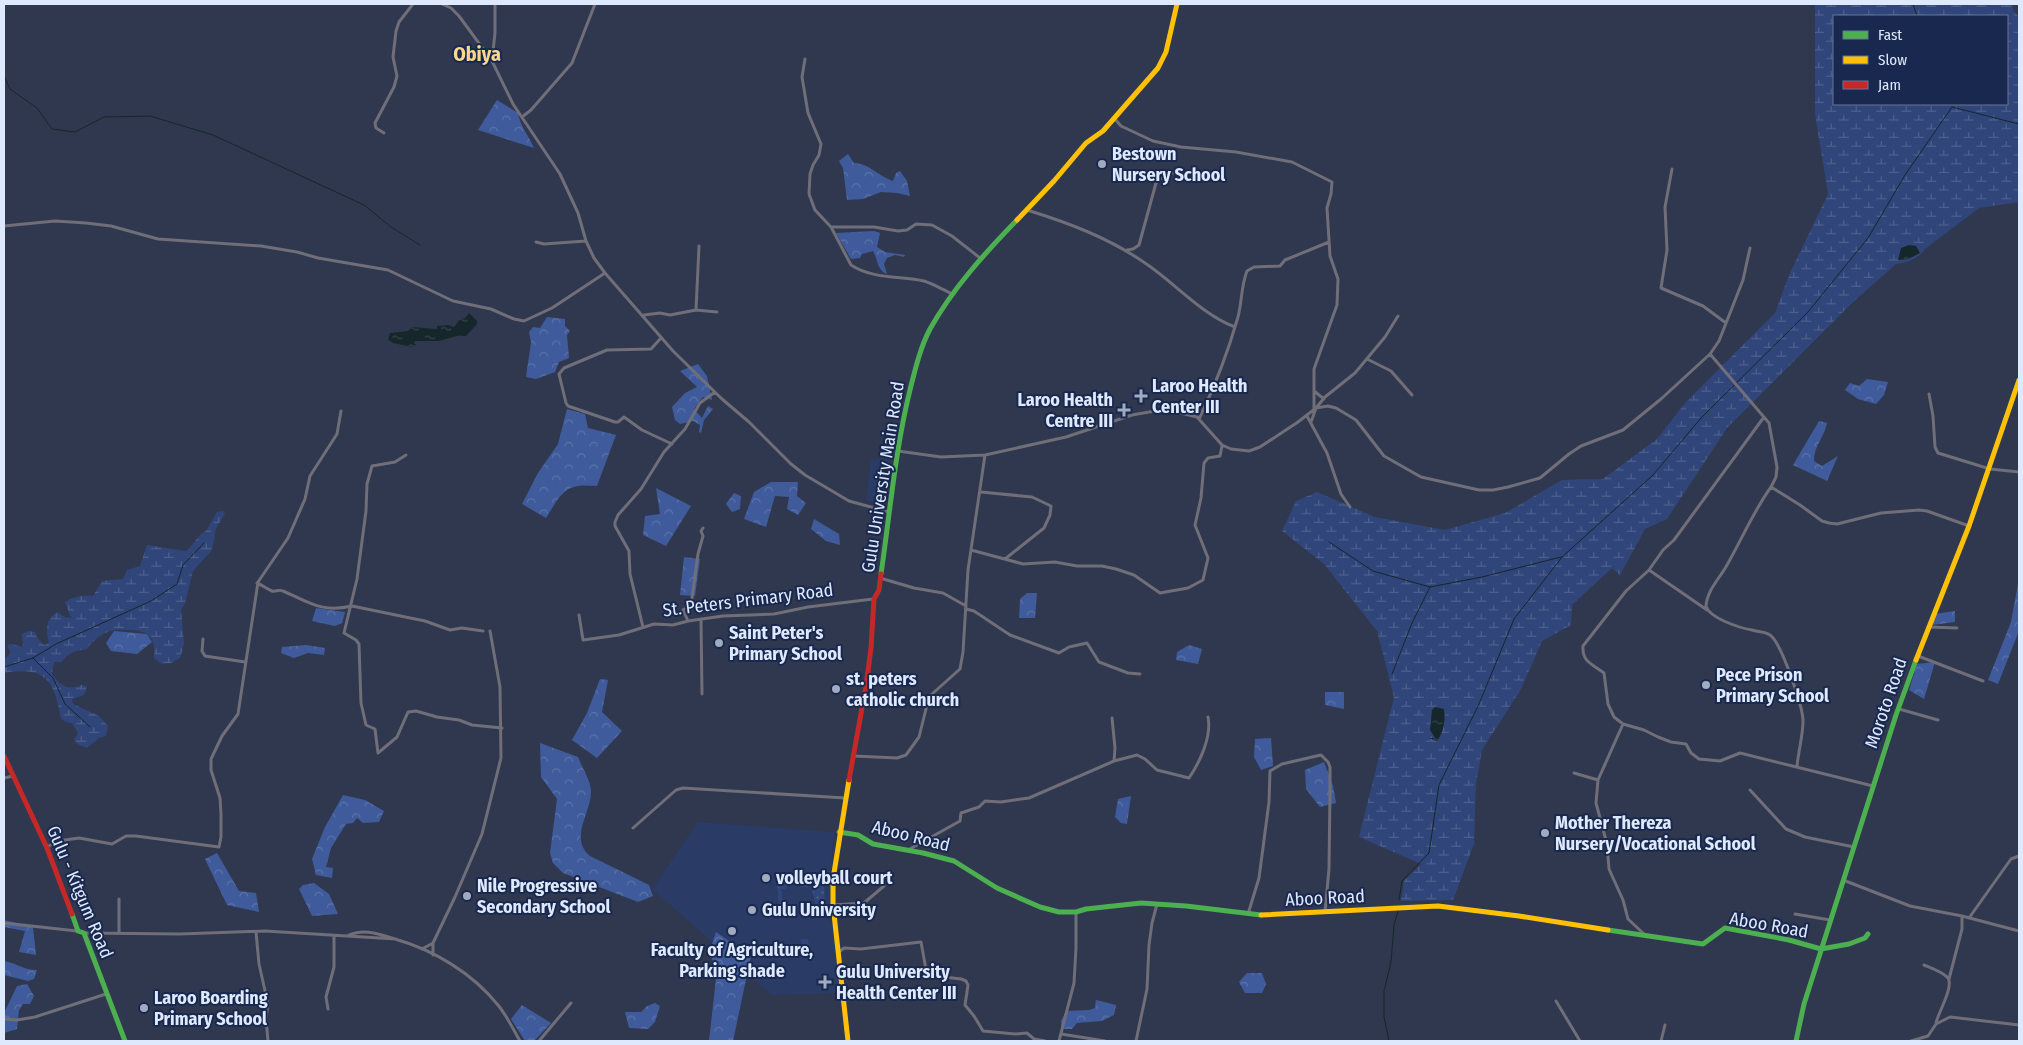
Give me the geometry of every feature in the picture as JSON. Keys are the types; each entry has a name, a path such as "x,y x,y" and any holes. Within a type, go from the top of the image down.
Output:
{"street":[{"path":"384,133 376,128 375,123 394,87 397,76 393,52 399,22 413,4"},
{"path":"442,4 451,8 459,16 492,61 507,93 566,185 578,213 590,250 605,273 680,360 805,474 849,501 889,512"},
{"path":"492,61 495,33 495,4"},
{"path":"522,117 532,110 572,62 595,4"},
{"name":"Gulu University Main Road","path":"848,1041 833,905 833,879 839,832 872,648 874,599 880,578 902,423 917,363 930,330 953,294 981,258 1054,182 1086,143 1103,131 1149,79 1163,60 1176,4"},
{"path":"805,59 802,77 808,113 821,144 819,155 810,174 809,194 815,210 831,227 856,269 869,273 926,282 953,294"},
{"path":"1113,118 1121,126 1153,141 1181,147 1236,152 1292,162 1319,177 1331,181 1332,191 1327,208 1328,242 1330,256 1338,279 1337,305 1314,369 1313,390 1315,409 1310,422"},
{"path":"1672,169 1665,207 1667,250 1661,288 1703,306 1726,322"},
{"path":"1126,250 1133,250 1139,245 1156,183 1161,177 1176,171 1188,174"},
{"path":"1027,210 1072,224 1126,250 1146,263 1212,315 1234,327"},
{"path":"4,226 54,221 86,223 110,226 158,239 261,246 297,252 318,258 388,270 453,301 491,309 508,317 524,321 552,308 605,273"},
{"path":"831,227 874,227 898,231 907,230 916,224 928,224 941,229 981,258"},
{"path":"536,242 544,244 586,240"},
{"path":"1199,419 1223,366 1240,310 1241,291 1249,269 1254,267 1280,266 1285,260 1328,242"},
{"path":"696,310 699,246"},
{"path":"1315,409 1328,406 1350,416 1364,428 1384,456 1421,477 1438,482 1493,490 1531,482 1540,478 1581,446 1623,430 1661,400 1710,354 1719,341 1743,280 1750,248"},
{"path":"643,316 660,313 670,315 696,310 716,312"},
{"path":"898,451 941,457 985,455 1066,437 1132,415 1156,411 1172,411 1199,419 1222,445 1243,450 1256,449 1307,416 1354,373 1385,337 1398,316"},
{"path":"662,338 651,349 607,350 564,368 559,374 568,406 615,422 624,417 642,430 672,444"},
{"path":"1707,610 1706,602 1709,592 1729,563 1746,528 1771,487 1776,477 1777,467 1771,428 1738,385 1710,354"},
{"path":"1367,359 1391,372 1412,395"},
{"name":"Moroto Road","path":"1796,1041 1804,1004 1898,708 1969,526 2019,380"},
{"path":"1313,390 1324,399"},
{"path":"643,627 630,574 628,551 614,524 618,515 641,489 664,452 685,429 700,402 715,392"},
{"path":"1929,394 1934,416 1936,450 1944,456 1990,469 2019,472"},
{"path":"47,848 58,841 79,838 107,845 131,836 177,840 218,847 221,837 220,798 211,770 211,759 222,736 238,714 258,583 276,552 288,538 305,499 310,476 337,434 341,411"},
{"path":"1307,416 1327,453 1341,494 1350,507"},
{"path":"1764,417 1674,540 1663,550 1649,570 1626,591 1583,646 1584,658 1586,662 1604,673 1606,693 1614,717 1623,724 1638,727 1672,742 1686,744 1691,753 1699,759 1720,762 1734,754 1740,753 1873,786"},
{"path":"971,550 1023,564 1055,562 1116,569 1134,575 1160,594 1188,588 1201,582 1205,576 1208,558 1195,525 1204,464 1208,458 1220,456 1222,445"},
{"path":"406,455 395,462 372,466 370,470 360,558 352,606 347,615 344,632 359,644 361,703 366,725 375,729 378,753 397,737 408,712 416,711 437,717 459,720 472,725 502,728"},
{"path":"853,756 898,758 910,751 919,737 927,705 932,694 960,669 971,550 985,455"},
{"path":"1771,487 1822,521 1829,523 1837,524 1881,513 1919,510 1969,526"},
{"path":"981,492 1032,498 1051,506 1044,528 1004,559"},
{"path":"688,621 682,610 691,605 698,554 703,536 701,531 703,528"},
{"path":"1649,570 1729,623 1768,634 1778,643 1798,699 1803,720 1797,767"},
{"path":"880,578 916,589 943,593 1010,635 1048,650 1059,653 1069,647 1087,643 1098,662 1128,674 1140,674"},
{"path":"258,583 272,591 282,590 320,607 343,608 352,606 425,621 450,630 462,628 483,631"},
{"name":"St. Peters Primary Road","path":"579,615 583,640 598,639 666,623 672,625 701,619 774,614 808,607 874,599"},
{"path":"701,619 702,694"},
{"path":"1928,628 1957,628"},
{"path":"433,955 433,943 482,834 502,758 500,687 490,631"},
{"path":"203,639 202,651 205,656 245,662"},
{"path":"1917,656 1982,681"},
{"path":"1898,708 1938,720"},
{"path":"908,850 960,821 961,814 978,807 985,801 1001,802 1030,798 1114,761 1137,755 1158,770 1190,778 1202,757 1208,731 1208,717"},
{"path":"1112,718 1115,748 1114,761"},
{"path":"1623,724 1598,780 1596,803 1607,844 1609,869 1623,900 1628,919 1646,936"},
{"path":"1248,914 1259,878 1269,807 1270,771 1282,764 1321,755 1330,767 1329,869 1325,912"},
{"name":"Gulu - Kitgum Road","path":"4,756 47,848 78,931 84,933 125,1041"},
{"path":"1574,773 1598,780"},
{"path":"4,778 13,776"},
{"path":"633,828 676,790 682,788 845,798"},
{"path":"1750,790 1786,829 1805,837 1854,847"},
{"name":"Aboo Road","path":"839,832 858,835 873,844 954,861 997,888 1040,907 1059,912 1076,912 1140,903 1186,906 1266,916 1446,906 1703,944 1719,930 1729,929 1789,940 1821,949"},
{"path":"1969,918 2011,859 2019,856"},
{"path":"1842,880 1910,906 1962,916 2019,931"},
{"path":"833,905 864,903 884,886"},
{"path":"119,899 120,933"},
{"path":"1136,1041 1148,989 1149,945 1157,904"},
{"path":"1059,1041 1074,983 1076,912"},
{"path":"1795,914 1830,920"},
{"path":"1928,1041 1928,1036 1936,1024 1948,991 1949,979 1962,929 1962,916"},
{"path":"4,924 78,931"},
{"path":"256,932 259,964 268,1004 266,1019 268,1041"},
{"path":"84,933 256,932 396,939"},
{"path":"345,936 359,932 374,932 406,942 445,960 476,982 498,1005 520,1041"},
{"path":"1821,949 1849,944 1865,938 1868,934"},
{"path":"328,1009 326,997 334,967 334,936"},
{"path":"838,953 844,948 861,949 921,942 924,949 927,975 966,981 968,985 965,1005 970,1009 983,1031 1027,1033 1034,1039 1044,1041"},
{"path":"421,949 433,943"},
{"path":"1924,965 1949,979"},
{"path":"4,1020 36,1017 107,993"},
{"path":"1556,1001 1580,1041"},
{"path":"539,1041 571,1003"},
{"path":"1936,1024 1945,1018 1955,1016 2019,1024"},
{"path":"1661,1041 1665,1025"},
{"path":"1061,1034 1105,1041"},
{"path":"1911,1041 1928,1036"}],"shaded area":[{"path":"871,459 890,459 885,505 866,501"},
{"name":"Gulu University","path":"698,822 834,832 830,882 831,908 828,913 828,919 833,924 840,993 772,995 652,889"}],"green space":[{"path":"1814,4 2012,4 2013,10 2019,17 2019,202 1979,208 1916,257 1896,264 1852,303 1727,428 1667,519 1645,529 1620,575 1612,568 1572,605 1571,625 1542,641 1521,689 1482,750 1476,784 1474,844 1453,900 1401,901 1404,881 1421,864 1359,837 1394,697 1377,631 1324,564 1282,531 1296,501 1317,492 1375,517 1445,530 1505,513 1562,480 1603,479 1657,439 1686,402 1775,313 1789,275 1828,194 1815,114"},
{"path":"497,100 518,113 534,148 478,130"},
{"path":"848,154 854,163 865,166 893,181 896,173 900,171 907,181 910,196 881,192 863,199 847,200 843,168 839,161"},
{"path":"874,231 880,233 877,247 885,252 905,255 904,257 895,255 887,258 884,264 887,274 879,268 873,251 862,254 860,258 851,259 836,233"},
{"path":"547,317 565,319 565,326 570,331 567,335 569,358 559,362 555,372 536,379 526,377 531,342 529,332 533,327 540,328"},
{"path":"698,364 707,376 712,400 703,397 694,409 702,418 708,406 713,409 704,420 701,433 699,432 700,425 693,421 680,424 675,420 672,407 685,393 697,387 680,371"},
{"path":"1867,379 1888,382 1884,395 1876,404 1858,399 1845,390 1850,383 1859,386"},
{"path":"567,409 585,414 588,428 616,435 597,486 586,485 571,488 560,496 546,518 522,504 538,473 558,444"},
{"path":"1819,421 1827,423 1814,455 1814,461 1822,466 1838,456 1827,481 1793,465"},
{"path":"771,482 798,482 797,496 806,503 798,515 787,509 789,497 775,496 766,527 744,519 754,492"},
{"path":"656,488 691,506 666,546 643,535 645,516 660,514"},
{"path":"734,493 741,496 740,509 732,512 726,504"},
{"path":"223,511 225,514 216,528 212,550 193,571 185,603 181,610 184,644 180,658 171,663 162,664 154,658 154,644 149,636 140,631 118,630 102,635 93,641 87,649 70,654 62,662 54,662 52,674 61,684 68,687 82,685 87,687 84,695 72,699 73,704 99,716 108,726 106,736 99,738 87,748 77,744 74,740 78,733 72,723 61,719 55,694 45,678 29,672 4,673 4,660 11,653 7,645 12,644 23,647 22,634 28,631 35,632 38,639 44,645 49,643 47,626 50,618 57,612 71,618 65,602 78,596 93,596 102,581 123,579 127,570 140,566 147,545 186,551 206,531 217,512"},
{"path":"814,519 839,534 840,545 826,541 811,529"},
{"path":"684,557 700,559 695,596 680,595"},
{"path":"2019,578 2019,631 1998,684 1988,680 2011,622"},
{"path":"1027,593 1037,593 1035,618 1019,618 1020,599"},
{"path":"316,608 345,612 342,623 335,626 312,621"},
{"path":"1955,611 1955,622 1932,625 1935,614"},
{"path":"114,631 147,634 152,642 137,654 111,651 106,643"},
{"path":"306,645 325,648 324,655 308,653 294,658 281,653 282,647"},
{"path":"1189,645 1202,649 1198,664 1176,660 1177,652"},
{"path":"1935,662 1924,699 1909,690 1917,664"},
{"path":"600,679 608,680 602,712 622,731 597,758 572,740 587,713"},
{"path":"1325,692 1344,692 1344,709 1325,705"},
{"path":"1271,738 1273,766 1261,770 1254,757 1255,739"},
{"path":"540,743 578,757 588,778 591,790 590,799 581,833 584,849 590,856 649,885 653,896 638,902 563,873 553,863 550,853 557,799 541,777"},
{"path":"1324,762 1333,786 1336,803 1320,807 1306,789 1305,770"},
{"path":"343,795 365,800 384,811 379,822 363,823 357,818 353,823 346,824 331,848 326,867 333,868 332,878 316,875 312,859 325,827"},
{"path":"1131,796 1127,824 1121,823 1115,817 1118,799"},
{"path":"217,853 239,891 256,893 259,912 227,905 205,859"},
{"path":"813,873 821,873 824,877 825,912 817,913 812,889 814,888"},
{"path":"807,874 808,887 801,887 800,881 788,882 786,889 781,889 783,907 779,908 777,876"},
{"path":"314,883 329,894 338,914 312,916 299,889 303,885"},
{"path":"4,920 33,927 36,955 19,952 25,931 4,927"},
{"path":"716,932 751,956 733,1041 709,1041 717,970 709,953"},
{"path":"801,939 808,939 810,953 803,954"},
{"path":"4,961 37,970 34,979 28,981 4,975"},
{"path":"1247,973 1262,973 1266,984 1262,993 1245,993 1239,982"},
{"path":"27,984 34,996 30,1004 23,1004 19,1010 17,1029 4,1033 4,1013 17,986"},
{"path":"1096,1000 1116,1005 1114,1015 1102,1021 1077,1023 1072,1029 1061,1029 1061,1021 1066,1011 1095,1008"},
{"path":"655,1003 660,1006 655,1022 648,1029 629,1028 625,1012 641,1012 647,1006"},
{"path":"522,1005 551,1023 534,1041 525,1041 511,1019"}],"water":[{"path":"1909,245 1916,246 1920,253 1908,259 1898,260 1901,248"},
{"path":"469,313 477,321 477,324 466,336 457,336 439,341 415,341 416,345 412,347 388,340 390,333 408,331 412,327 437,329 437,326 448,325 454,327 461,318 464,319"},
{"path":"1435,707 1444,709 1445,713 1442,730 1437,741 1429,738 1435,738 1430,730 1432,710"}],"waterway":[{"path":"1913,4 1917,15"},
{"path":"4,76 10,89 37,108 52,129 75,132 104,117 150,116 213,135 364,205 391,227 420,245"},
{"path":"1952,107 2019,124"},
{"path":"1399,900 1402,881 1429,853 1439,785 1479,704 1514,619 1562,557 1653,475 1701,418 1808,312 1868,238 1905,175 1952,107"},
{"path":"1329,542 1373,571 1430,587"},
{"path":"4,667 33,658 56,644 151,601 177,584 183,565 204,543"},
{"path":"1392,674 1412,623 1430,587 1482,577 1561,557"},
{"path":"33,658 53,678 65,704 90,727"},
{"path":"1389,1041 1384,1017 1384,991 1391,962 1394,925 1398,911"}],"traffic: fast":[{"path":"881,574 900,436 923,344 939,314 959,285 981,258 1017,220"},
{"path":"1796,1041 1804,1004 1896,715 1916,660"},
{"path":"839,832 858,835 873,844 954,861 997,888 1040,907 1059,912 1076,912 1086,909 1141,903 1261,915"},
{"path":"72,914 78,931 84,933 125,1041"},
{"path":"1608,930 1703,944 1725,928 1789,940 1821,949 1849,944 1865,938 1868,934"}],"traffic: slow":[{"path":"1017,220 1054,181 1086,143 1103,131 1158,68 1166,52 1177,4"},
{"path":"1916,660 1969,526 2019,380"},
{"path":"848,1041 833,905 833,879 849,780"},
{"path":"1261,915 1438,906 1608,930"}],"traffic: jam":[{"path":"849,780 866,686 874,599 879,590 881,574"},
{"path":"4,756 47,848 72,914"}],"place":[{"name":"Bestown Nursery School","path":"1102,164"},
{"name":"Laroo Health Center III","path":"1141,396"},
{"name":"Laroo Health Centre III","path":"1124,410"},
{"name":"Saint Peter's Primary School","path":"719,643"},
{"name":"Pece Prison Primary School","path":"1706,685"},
{"name":"st. peters catholic church","path":"836,689"},
{"name":"Mother Thereza Nursery/Vocational School","path":"1545,833"},
{"name":"volleyball court","path":"766,878"},
{"name":"Nile Progressive Secondary School","path":"467,896"},
{"name":"Gulu University","path":"752,910"},
{"name":"Faculty of Agriculture, Parking shade","path":"732,931"},
{"name":"Gulu University Health Center III","path":"825,982"},
{"name":"Laroo Boarding Primary School","path":"144,1008"}],"district":[{"name":"Obiya","path":"477,54"}]}
